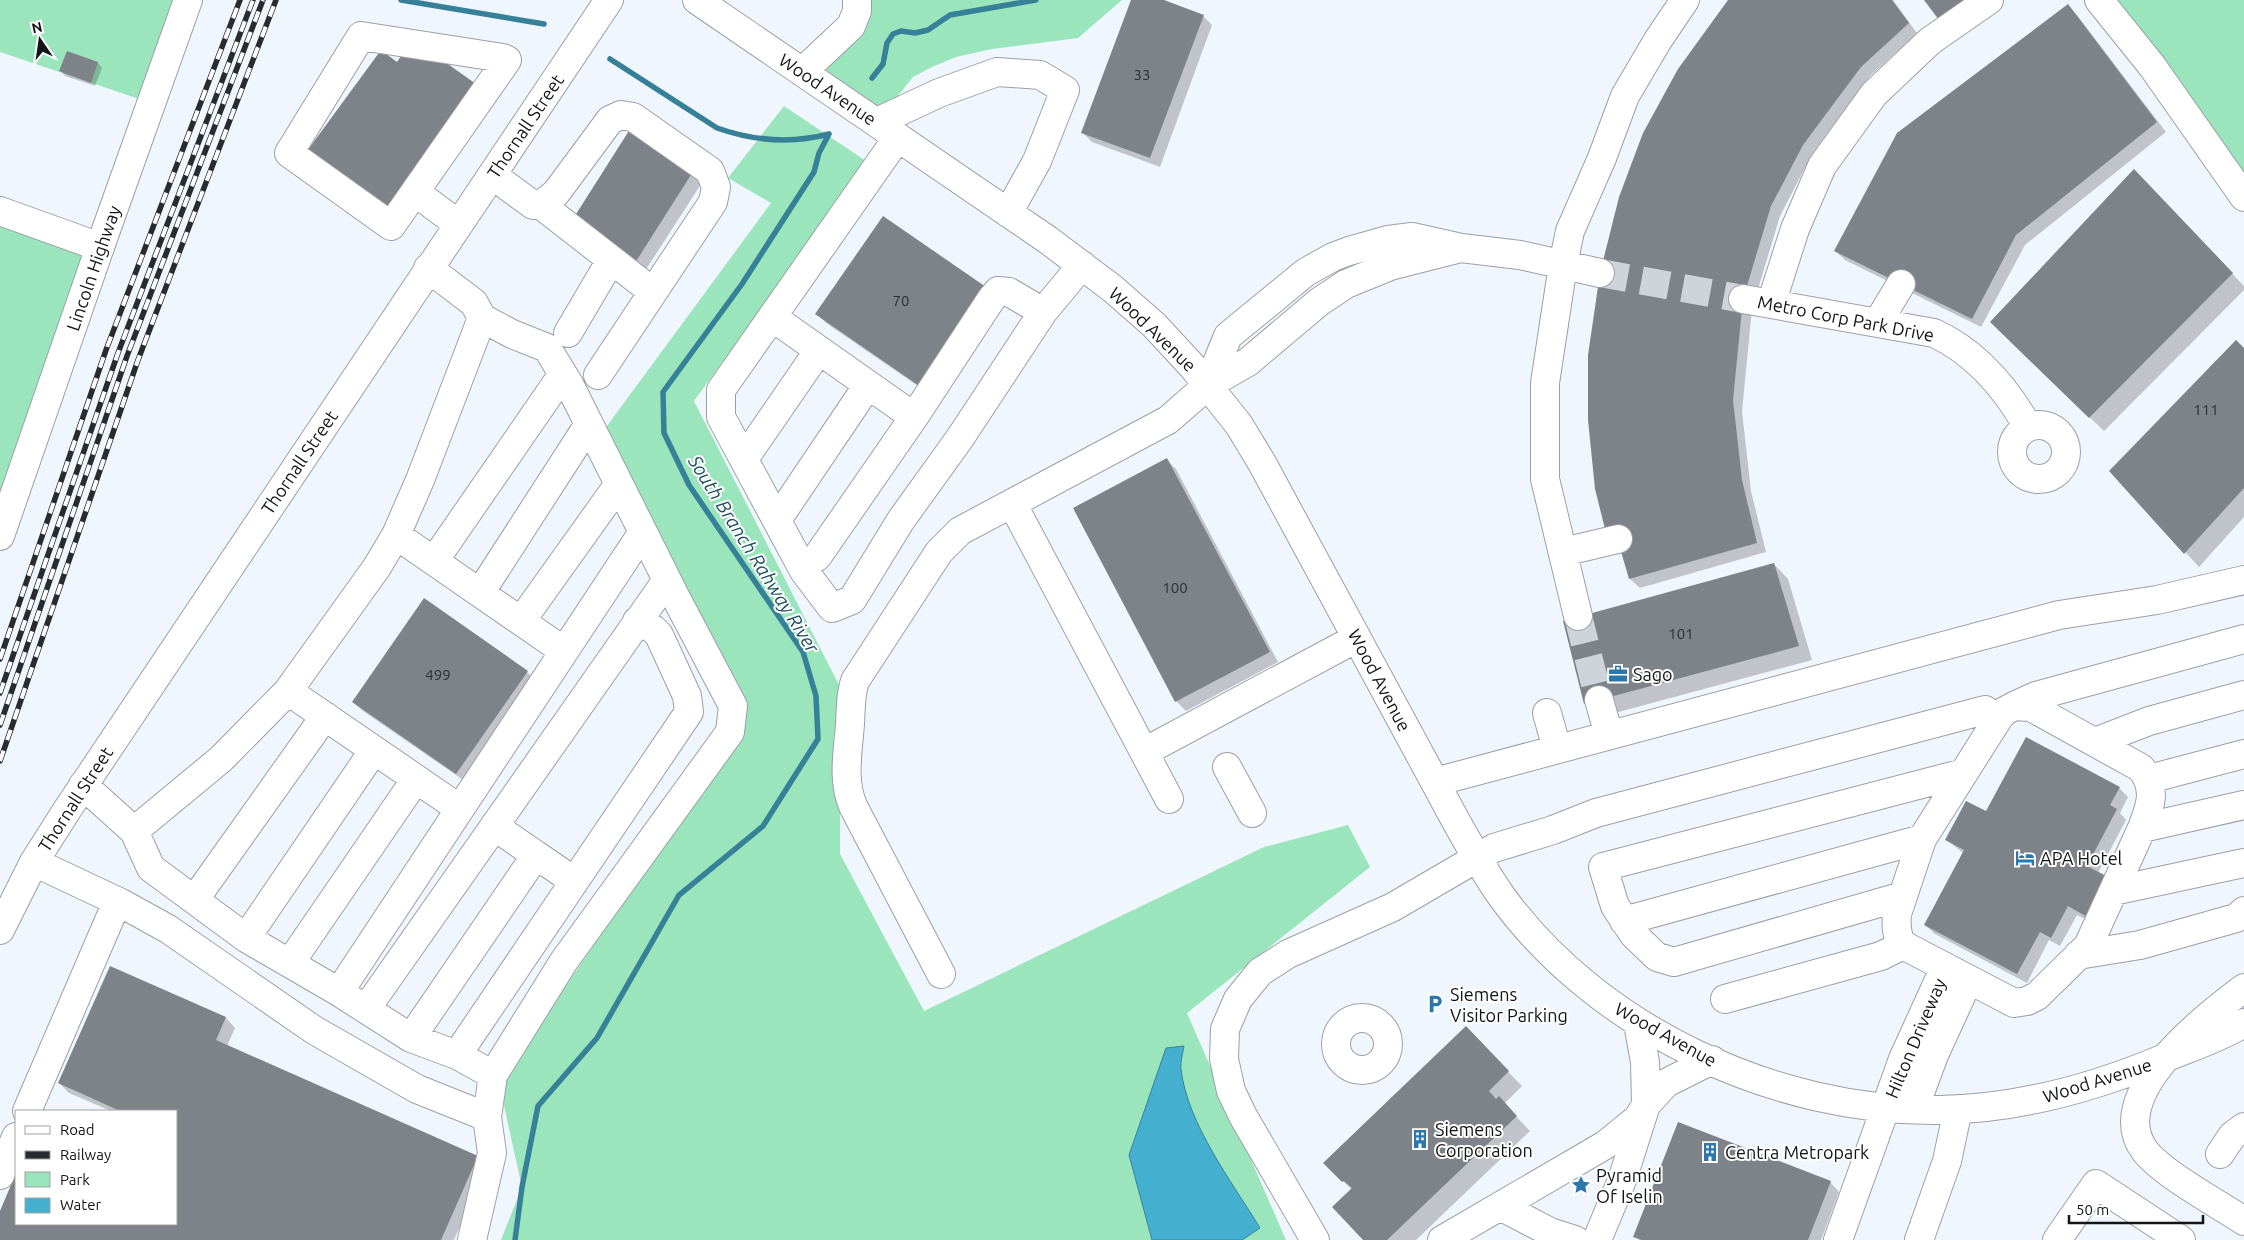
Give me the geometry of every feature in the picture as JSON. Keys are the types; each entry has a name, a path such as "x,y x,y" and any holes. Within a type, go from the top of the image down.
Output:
{"street":[{"name":"Lincoln Highway","path":"0,536 188,0"},
{"name":"Thornall Street","path":"0,930 34,862 83,785 609,0"},
{"name":"Wood Avenue","path":"697,0 1082,265 1154,325 1179,350 1239,425 1262,463 1476,858 1506,901 1553,955 1595,993 1638,1023 1712,1060 1802,1093 1849,1104 1914,1109 1958,1109 2025,1101 2076,1090 2163,1059 2223,1034 2244,1023"},
{"path":"802,72 851,26 857,12 857,0"},
{"path":"1578,616 1545,479 1545,383 1563,265 1570,231 1602,158 1625,96 1658,40 1685,0"},
{"path":"1771,304 1795,229 1822,166 1874,94 1930,41 1989,0"},
{"path":"2099,0 2152,66 2244,197"},
{"path":"361,36 507,60 415,192 391,226 289,153 361,36"},
{"path":"1008,213 1037,161 1065,90 1040,75 996,72 939,93 888,130 772,317 721,390 721,417 801,564 832,608 852,600 900,520 960,438 1044,312 1082,265"},
{"path":"541,206 556,193 610,120 621,115 633,117 710,172 716,187 713,202 598,374"},
{"path":"492,175 533,205 541,206 654,292"},
{"path":"415,192 458,224"},
{"path":"0,211 100,247"},
{"path":"1208,385 1228,336 1299,278 1333,257 1388,240 1412,238 1461,248 1490,250 1600,273"},
{"path":"941,974 850,798 846,772 852,690 859,672 945,543 960,531 1168,420 1208,385 1248,362 1319,302 1346,284 1375,271 1461,248"},
{"path":"568,332 612,260"},
{"path":"428,268 474,303 482,318 512,334 547,348 589,424 733,706 730,732 564,961 492,1075 487,1117 492,1153 472,1240"},
{"path":"1299,278 1319,302"},
{"path":"1878,322 1901,284"},
{"path":"801,564 817,557 998,291 1009,292 1044,312"},
{"name":"Metro Corp Park Drive","path":"1743,299 1934,333 1960,348 2003,389 2028,427"},
{"path":"772,317 914,417"},
{"path":"134,831 221,759 288,691 377,568 396,535 420,480 482,318"},
{"path":"744,459 819,350"},
{"path":"434,561 563,374"},
{"path":"777,520 868,385"},
{"path":"480,593 589,424"},
{"path":"521,621 619,484"},
{"path":"1012,504 1169,798"},
{"path":"339,992 643,532"},
{"path":"396,535 564,651"},
{"path":"1563,552 1618,539"},
{"path":"366,1009 667,580"},
{"path":"1434,782 2059,615 2156,600 2244,580"},
{"path":"457,1055 688,712 687,696 659,635 653,629 637,621"},
{"path":"1144,752 1357,638"},
{"path":"1314,1240 1243,1116 1231,1091 1224,1059 1225,1029 1238,999 1260,972 1288,954 1392,907 1505,843 1553,830 1596,813 1985,710 2005,714 2031,707 2141,768 2149,779 2152,791 2142,828 2088,946 2037,996 2028,1002 2014,1003 1968,981 1903,945 1899,940 1896,924 1897,914 1922,839 1964,773 2005,714 2036,696 2244,639"},
{"path":"288,691 460,809"},
{"path":"2094,742 2149,721 2244,695"},
{"path":"1599,700 1609,735"},
{"path":"1547,713 1557,749"},
{"path":"194,899 325,716"},
{"path":"246,938 374,750"},
{"path":"2149,779 2244,754"},
{"path":"1228,767 1252,813"},
{"path":"1903,896 1674,962 1657,957 1634,935 1615,906 1603,867 1964,773"},
{"path":"290,963 416,779"},
{"path":"83,785 134,831 151,868 246,938 339,992 412,1038 457,1055 492,1075"},
{"path":"2142,828 2244,805"},
{"path":"494,826 574,881"},
{"path":"1624,921 1922,839"},
{"path":"412,1038 536,855"},
{"path":"34,862 168,929 314,1030 416,1089 487,1117"},
{"path":"2113,891 2244,863"},
{"path":"27,1110 117,902"},
{"path":"2078,955 2140,945 2236,918 2244,911"},
{"path":"1725,999 1881,956 1903,945"},
{"name":"Hilton Driveway","path":"1838,1240 1885,1107 1944,968"},
{"name":"Hilton Driveway","path":"1914,1109 1934,1055 1968,981"},
{"name":"Wood Avenue","path":"2163,1059 2228,1000 2244,988"},
{"path":"1597,1240 1622,1180 1646,1105 1645,1062 1638,1023"},
{"path":"2163,1059 2142,1094 2136,1110 2134,1122 2138,1138 2146,1151 2158,1164 2244,1222 2233,1240"},
{"path":"1442,1240 1605,1145 1638,1118 1646,1105 1666,1083 1712,1060"},
{"path":"1919,1240 1947,1161 1958,1109"},
{"path":"2220,1154 2229,1140 2244,1127"},
{"path":"0,1174 15,1139"},
{"path":"1605,1145 1617,1163 1622,1180"},
{"path":"2058,1240 2096,1184 2181,1240"},
{"path":"1500,1206 1550,1232 1575,1240"}],"green space":[{"path":"0,0 188,0 151,103 0,52"},
{"path":"857,0 1122,0 1078,38 992,49 956,57 932,67 913,77 877,122 802,72"},
{"path":"2099,0 2244,0 2244,197"},
{"path":"784,106 869,163 694,401 840,687 840,854 924,1011 1264,847 1348,825 1370,867 1187,1013 1286,1240 501,1240 522,1187 499,1083 740,732 604,430 771,203 728,178"},
{"path":"0,211 100,247 0,536"}],"water":[{"path":"1184,1046 1181,1069 1192,1110 1212,1152 1260,1228 1242,1240 1152,1240 1129,1155 1166,1048"}],"building":[{"path":"1131,0 1164,0 1204,15 1150,158 1081,133"},
{"path":"1728,0 1892,0 1909,23 1861,67 1803,145 1771,206 1743,299 1733,400 1742,480 1757,543 1629,579 1614,527 1605,529 1595,489 1588,420 1588,355 1600,273 1619,197 1643,133 1678,69"},
{"path":"1924,0 1966,0 1939,20"},
{"path":"2068,4 2157,122 2016,235 1972,319 1834,251 1897,133"},
{"path":"407,47 425,60 431,52 476,84 386,208 307,151 381,50 397,62"},
{"path":"67,51 98,62 91,83 59,71"},
{"path":"632,126 696,167 635,263 571,222"},
{"path":"2134,169 2233,273 2089,418 1990,322"},
{"path":"883,216 986,287 918,385 815,314"},
{"path":"2236,340 2244,348 2244,488 2184,554 2109,471"},
{"path":"1167,458 1270,652 1175,702 1073,508"},
{"path":"1774,563 1799,646 1584,704 1563,621"},
{"path":"424,598 528,671 456,774 352,702"},
{"name":"APA Hotel","path":"2026,737 2120,787 2110,805 2117,809 2087,866 2110,878 2089,918 2068,906 2051,938 2040,932 2017,974 1924,925 1964,850 1945,840 1966,801 1986,811"},
{"path":"110,966 226,1017 216,1040 478,1156 441,1240 0,1240 0,1211 15,1175 15,1225 178,1225 178,1110 118,1110 58,1083"},
{"name":"Siemens Corporation","path":"1466,1026 1509,1071 1489,1091 1496,1099 1499,1096 1517,1116 1387,1240 1363,1240 1332,1207 1352,1188 1344,1181 1342,1182 1323,1163"},
{"name":"Centra Metropark","path":"1678,1122 1831,1181 1808,1240 1642,1240 1633,1237"}],"waterway":[{"path":"401,0 544,24"},
{"name":"South Branch Rahway River","path":"872,78 883,64 887,43 893,34 901,31 915,33 928,30 950,15 1036,0"},
{"path":"610,59 717,128 745,136 773,140 801,139 829,134"},
{"name":"South Branch Rahway River","path":"515,1240 522,1187 538,1106 597,1038 679,895 763,826 818,739 816,696 803,652 689,485 664,433 663,392 742,284 814,172 819,153 829,134"}],"tunnel":[{"path":"1600,273 1743,299"},
{"path":"1578,616 1599,700"}],"railway":[{"path":"0,659 106,350 240,0"},
{"path":"0,693 118,353 253,0"},
{"path":"0,725 127,356 263,0"},
{"path":"0,761 138,360 276,0"}],"place":[{"name":"Sago","path":"1618,674"},
{"name":"APA Hotel","path":"2025,858"},
{"name":"Siemens Visitor Parking","path":"1435,1004"},
{"name":"Siemens Corporation","path":"1420,1139"},
{"name":"Centra Metropark","path":"1710,1152"},
{"name":"Pyramid Of Iselin","path":"1581,1185"}]}
